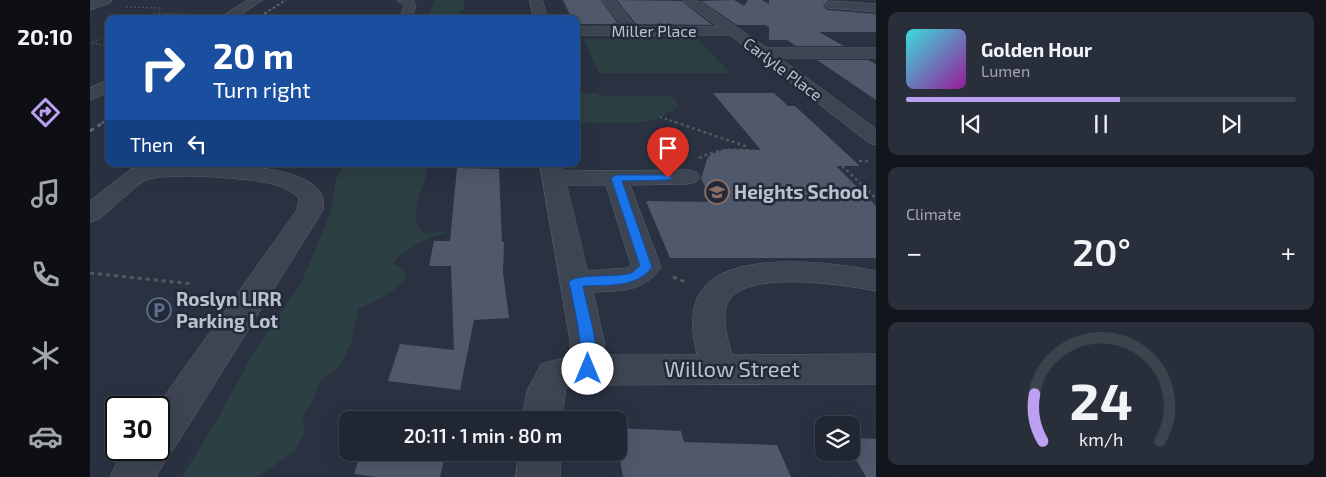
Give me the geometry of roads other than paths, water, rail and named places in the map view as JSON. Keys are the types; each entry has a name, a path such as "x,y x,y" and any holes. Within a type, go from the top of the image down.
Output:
{"street":[{"path":"90,6 106,0"},
{"path":"231,15 257,0"},
{"path":"536,0 540,15"},
{"path":"609,0 632,31"},
{"name":"Carlyle Place","path":"689,0 764,53 876,139"},
{"path":"407,15 410,6 409,1"},
{"path":"831,5 876,8"},
{"name":"Miller Place","path":"580,31 732,31"},
{"path":"764,53 876,53"},
{"path":"90,95 105,86"},
{"path":"90,214 130,169 266,172 304,189 311,198 310,210 170,420"},
{"path":"588,369 589,354 587,341 553,171 616,178 692,169"},
{"path":"576,282 611,281 636,277 646,267 616,178"},
{"path":"718,369 708,319 716,294 733,281 760,274 804,272 842,274 876,281"},
{"name":"Willow Street","path":"543,411 546,388 554,375 572,370 876,369"},
{"path":"132,477 143,461"},
{"path":"538,477 539,461"}],"railway":[{"path":"262,15 286,0"},
{"path":"90,131 104,122"}],"place":[{"name":"Heights School","path":"717,192"},
{"name":"Roslyn LIRR Parking Lot","path":"159,310"}]}
